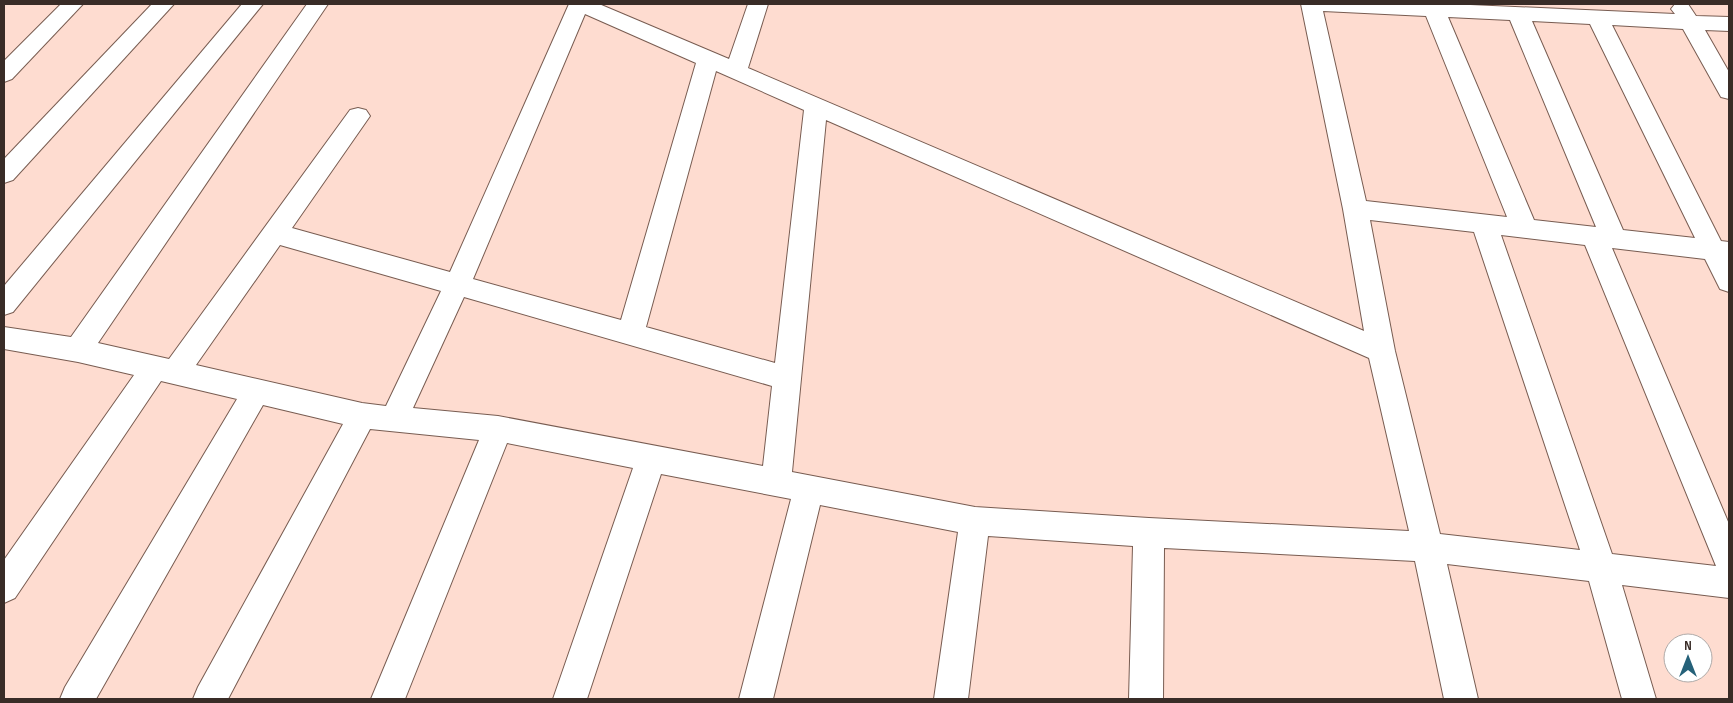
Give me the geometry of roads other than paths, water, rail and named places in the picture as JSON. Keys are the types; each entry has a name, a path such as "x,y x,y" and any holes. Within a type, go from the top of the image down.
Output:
{"street":[{"path":"4,74 74,4"},
{"path":"4,174 164,4"},
{"path":"4,304 254,4"},
{"path":"78,350 318,4"},
{"path":"394,419 457,285 580,4 636,19 708,59 1381,351"},
{"path":"736,71 758,4"},
{"path":"1461,699 1428,547 1381,351 1355,209 1311,4 1598,18 1684,13 1729,24"},
{"path":"1423,8 1525,229"},
{"path":"1684,13 1721,63 1729,91"},
{"path":"1518,14 1729,560"},
{"path":"1598,18 1722,251 1729,282"},
{"path":"631,334 708,59"},
{"path":"776,482 816,106"},
{"path":"4,587 164,370 274,233 358,116"},
{"path":"1355,209 1722,251"},
{"path":"1484,224 1601,567 1639,699"},
{"path":"274,233 788,378"},
{"path":"4,338 78,350 362,416 498,429 975,521 1149,533 1428,547 1729,583"},
{"path":"77,699 256,392"},
{"path":"210,699 362,416"},
{"path":"388,699 498,429"},
{"path":"570,699 651,458"},
{"path":"756,699 809,489"},
{"path":"951,699 975,521"},
{"path":"1146,699 1149,533"}]}
